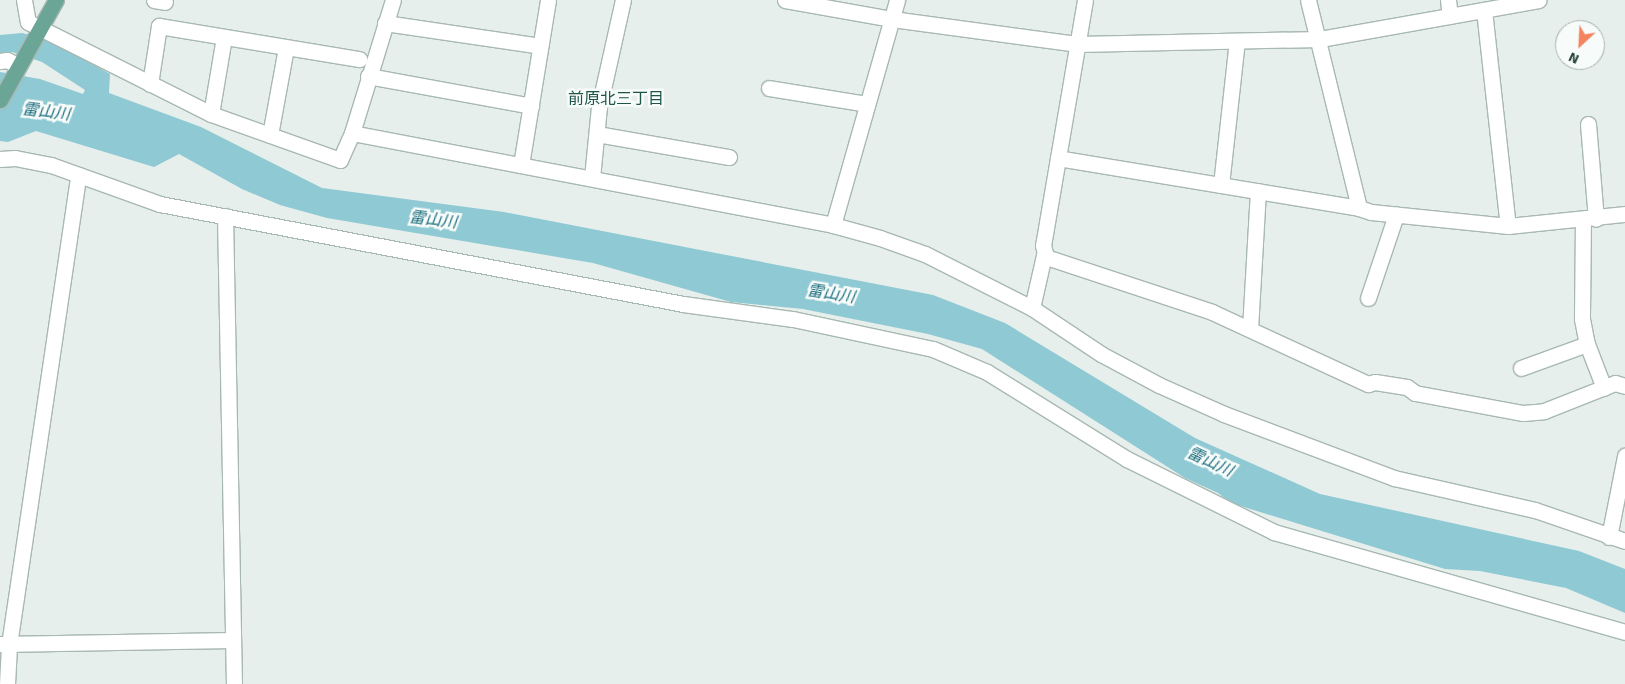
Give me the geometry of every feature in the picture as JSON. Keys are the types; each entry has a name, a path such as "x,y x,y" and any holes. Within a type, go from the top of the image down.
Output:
{"main road":[{"path":"0,100 56,0"}],"street":[{"path":"24,0 28,22 150,84 211,114 340,160 352,133 368,76 393,0"},
{"path":"521,165 548,0"},
{"path":"592,178 600,107 624,0"},
{"path":"787,0 892,19 1078,44 1320,39 1539,0"},
{"path":"833,226 897,0"},
{"path":"1032,308 1044,255 1058,158 1085,0"},
{"path":"1308,0 1320,39 1359,208"},
{"path":"1448,0 1450,16"},
{"path":"1484,10 1508,226"},
{"path":"385,23 540,46"},
{"path":"150,84 159,26 359,59"},
{"path":"211,114 224,37"},
{"path":"1221,185 1237,41"},
{"path":"270,135 286,48"},
{"path":"0,61 7,60 19,66"},
{"path":"368,76 531,106"},
{"path":"769,88 867,104"},
{"path":"1588,124 1590,220 1582,319 1587,344 1604,388"},
{"path":"352,133 833,226 925,254 1032,308 1101,354 1159,385 1330,456 1394,478 1535,510 1625,541"},
{"path":"597,134 729,157"},
{"path":"0,160 15,158 78,175 160,204 683,304 794,319 933,349 987,372 1127,459 1274,532 1625,632"},
{"path":"1058,158 1396,215 1508,226 1590,220 1625,214"},
{"path":"7,684 4,645 78,175"},
{"path":"1250,330 1258,191"},
{"path":"1368,298 1396,215"},
{"path":"225,216 234,684"},
{"path":"1044,255 1212,312 1368,384 1375,382 1407,387 1415,393 1523,413 1544,411 1615,383 1625,386"},
{"path":"1521,368 1587,344"},
{"path":"1609,537 1625,456"},
{"path":"4,645 233,640"}],"water":[{"name":"雷山川","path":"22,33 50,40 110,74 109,93 201,127 322,188 504,212 933,295 1005,323 1195,438 1320,494 1579,551 1625,569 1625,613 1566,588 1480,571 1445,569 1231,503 1218,493 1185,478 982,349 928,334 803,309 731,302 593,263 327,218 280,205 242,189 179,154 154,167 36,131 8,142 0,141 0,72 40,79 83,94 85,90 42,62 12,52 0,55 0,35"}],"district":[{"name":"前原北三丁目","path":"616,99"}]}
